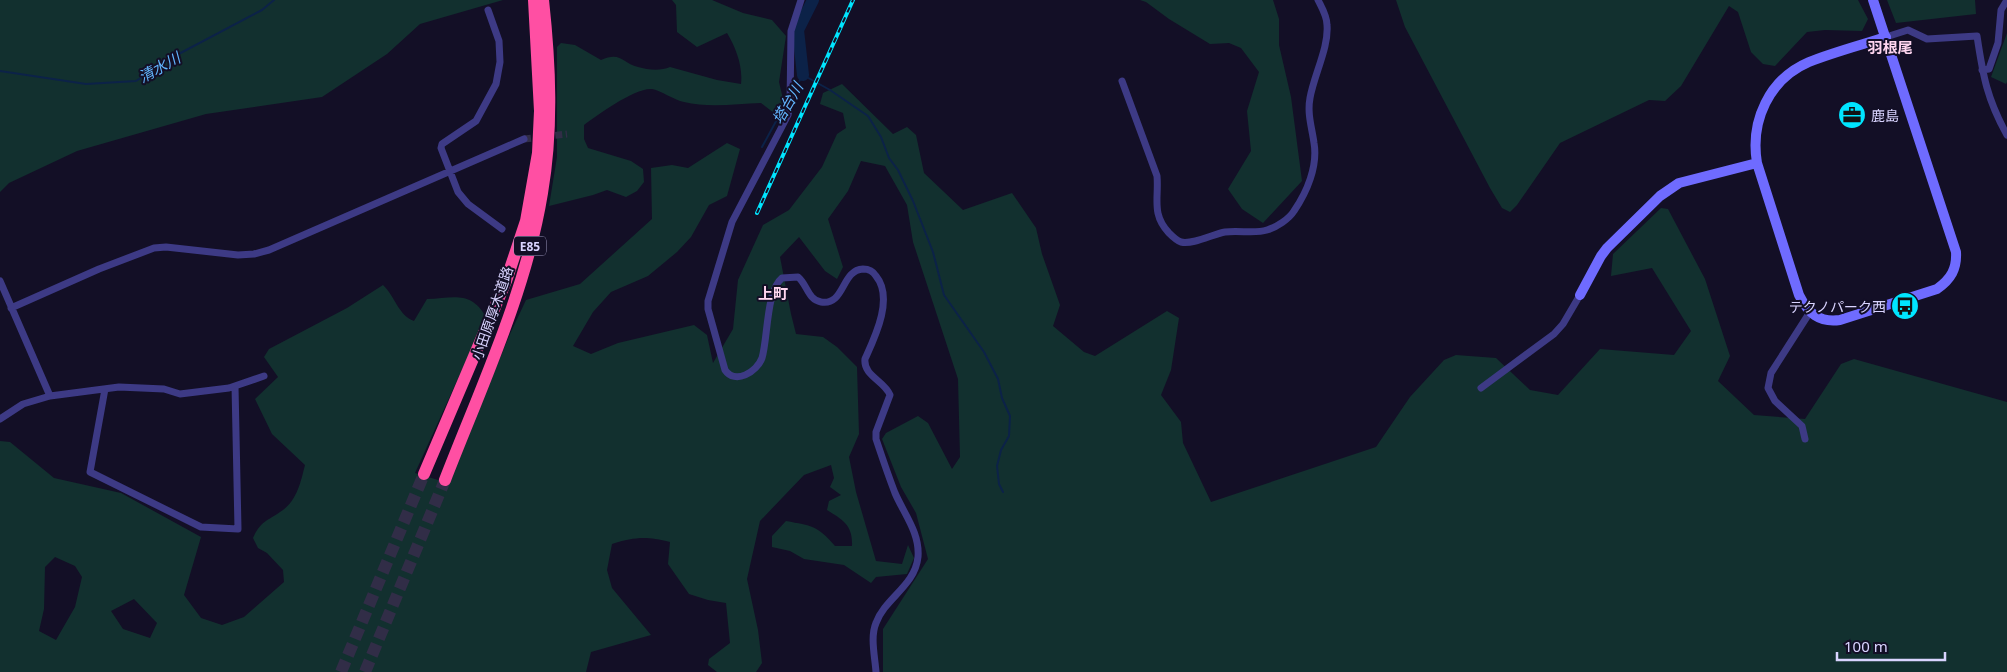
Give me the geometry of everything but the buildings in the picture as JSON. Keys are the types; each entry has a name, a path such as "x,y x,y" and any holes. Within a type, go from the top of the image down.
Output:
{"highway":[{"name":"小田原厚木道路","path":"424,474 503,289 526,221 538,153 540,111 534,0"},
{"name":"小田原厚木道路","path":"445,480 502,334 536,223 547,154 550,111 543,0"}],"street":[{"path":"802,0 791,30 790,104 788,115 732,222 708,305 725,370 731,376 739,377 750,372 761,360 775,287 782,278 798,277 814,298 823,302 838,296 848,277 858,270 872,271 882,286 882,316 865,359 865,365 866,370 885,386 890,395 876,432 876,439 896,496 912,527 918,551 916,569 910,580 875,623 873,634 876,672"},
{"path":"1122,81 1157,176 1156,207 1158,216 1169,234 1181,242 1189,242 1224,232 1264,231 1271,229 1288,218 1295,210 1312,176 1315,145 1309,121 1309,101 1328,32 1326,18 1318,0"},
{"path":"1874,0 1886,37 1956,252 1956,263 1953,274 1946,283 1937,289 1840,320 1824,320 1810,312 1799,295 1757,162 1755,149 1757,124 1767,99 1784,78 1809,62 1886,37 1908,30 1927,39 1977,36 1982,70 1993,109 2007,135"},
{"path":"1982,70 1990,68 1998,43 2001,10 2007,0"},
{"path":"488,10 499,41 500,62 496,84 476,121 442,144 441,148 458,192 468,204 502,229"},
{"path":"11,308 99,269 154,248 166,247 238,255 269,250 524,138"},
{"path":"1481,388 1554,334 1563,324 1607,248 1669,189 1689,179 1757,162"},
{"path":"0,281 50,396"},
{"path":"1806,439 1802,426 1775,401 1768,388 1771,373 1810,312"},
{"path":"0,418 24,404 50,396 119,387 164,389 180,394 235,386 264,376"},
{"path":"105,389 90,472 201,527 238,529 235,386"}],"green space":[{"path":"0,0 503,0 420,24 387,54 322,97 206,114 77,151 9,183 0,192"},
{"path":"672,0 712,0 743,13 772,20 786,36 779,82 783,99 779,123 774,113 761,103 703,105 680,101 652,89 636,92 617,102 584,125 584,139 588,148 631,161 643,169 644,182 637,191 626,197 607,190 549,206 557,157 557,47 561,43 575,45 601,60 617,57 642,68 659,70 670,67 717,80 741,84 738,57 727,33 697,47 677,32 676,5"},
{"path":"1140,0 1273,0 1279,19 1279,45 1291,97 1302,181 1263,223 1242,209 1228,189 1251,151 1247,111 1259,72 1241,48 1229,43 1210,44"},
{"path":"1396,0 1858,0 1868,19 1862,31 1825,30 1807,32 1775,66 1763,64 1751,52 1738,12 1729,6 1681,86 1665,101 1649,100 1560,143 1517,205 1510,212 1502,208 1490,188 1405,27"},
{"path":"1887,0 1975,0 1976,14 1896,23"},
{"path":"2007,33 2007,82 2006,84 1991,77"},
{"path":"842,84 893,134 907,127 916,135 924,173 963,210 1012,193 1036,228 1042,254 1060,305 1053,326 1084,352 1095,356 1167,311 1179,318 1171,370 1161,395 1181,422 1183,443 1211,502 1376,447 1410,397 1444,360 1456,355 1496,358 1530,390 1558,395 1600,349 1674,355 1691,331 1652,268 1611,276 1613,254 1661,208 1668,209 1705,279 1730,356 1718,381 1754,415 1805,419 1841,364 1854,359 2007,402 2007,672 883,672 883,629 928,559 916,513 901,487 882,439 886,433 918,416 928,423 952,469 960,457 958,379 913,242 907,205 885,166 861,161 848,191 828,219 843,267 837,279 825,271 799,237 780,257 796,334 823,337 837,347 857,367 859,434 849,457 856,492 876,561 902,564 908,545 914,558 907,574 876,577 871,583 844,565 804,559 790,551 772,547 772,536 786,521 818,530 835,546 852,546 849,528 838,517 827,510 829,501 841,495 830,487 834,478 831,465 804,475 760,521 747,579 758,630 762,663 756,672 717,672 708,665 709,659 730,643 726,603 689,594 668,564 670,542 641,538 612,544 607,570 612,588 651,635 591,652 586,672 0,672 0,441 10,442 54,478 121,493 201,537 184,595 201,618 222,625 244,617 284,582 283,570 267,553 258,548 253,538 265,521 283,510 292,501 298,490 305,465 272,434 255,399 278,377 264,357 269,349 347,308 383,285 400,310 414,321 427,299 453,297 468,299 474,303 486,317 415,473 448,483 526,300 580,284 652,219 651,168 672,165 688,168 727,143 740,149 727,196 709,205 691,237 677,252 648,276 611,292 593,312 573,346 591,354 618,343 694,325 707,335 713,363 733,329 738,280 763,225 789,210 822,167 837,134 846,128 843,113 820,104 823,93","holes":["55,557 75,566 82,577 75,607 56,640 39,631 44,609 45,567","134,599 157,623 150,638 123,629 111,611"]}],"waterway":[{"name":"清水川","path":"0,71 86,84 136,81 173,57 262,10 274,0"},
{"name":"塔台川","path":"803,75 798,30 813,0"},
{"path":"792,93 803,75 830,90 868,116 881,137 889,158 898,170 913,201 933,252 944,295 984,352 998,379 1002,398 1010,416 1009,436 1001,450 997,466 999,484 1003,492"},
{"name":"塔台川","path":"762,147 787,101"}],"tunnel":[{"path":"524,139 567,134"},
{"path":"341,672 424,474"},
{"path":"365,672 445,480"}],"railway":[{"path":"757,213 853,0"}],"place":[{"name":"鹿島","path":"1852,115"},
{"name":"テクノパーク西","path":"1905,306"}],"district":[{"name":"羽根尾","path":"1890,47"},
{"name":"上町","path":"773,293"}]}
